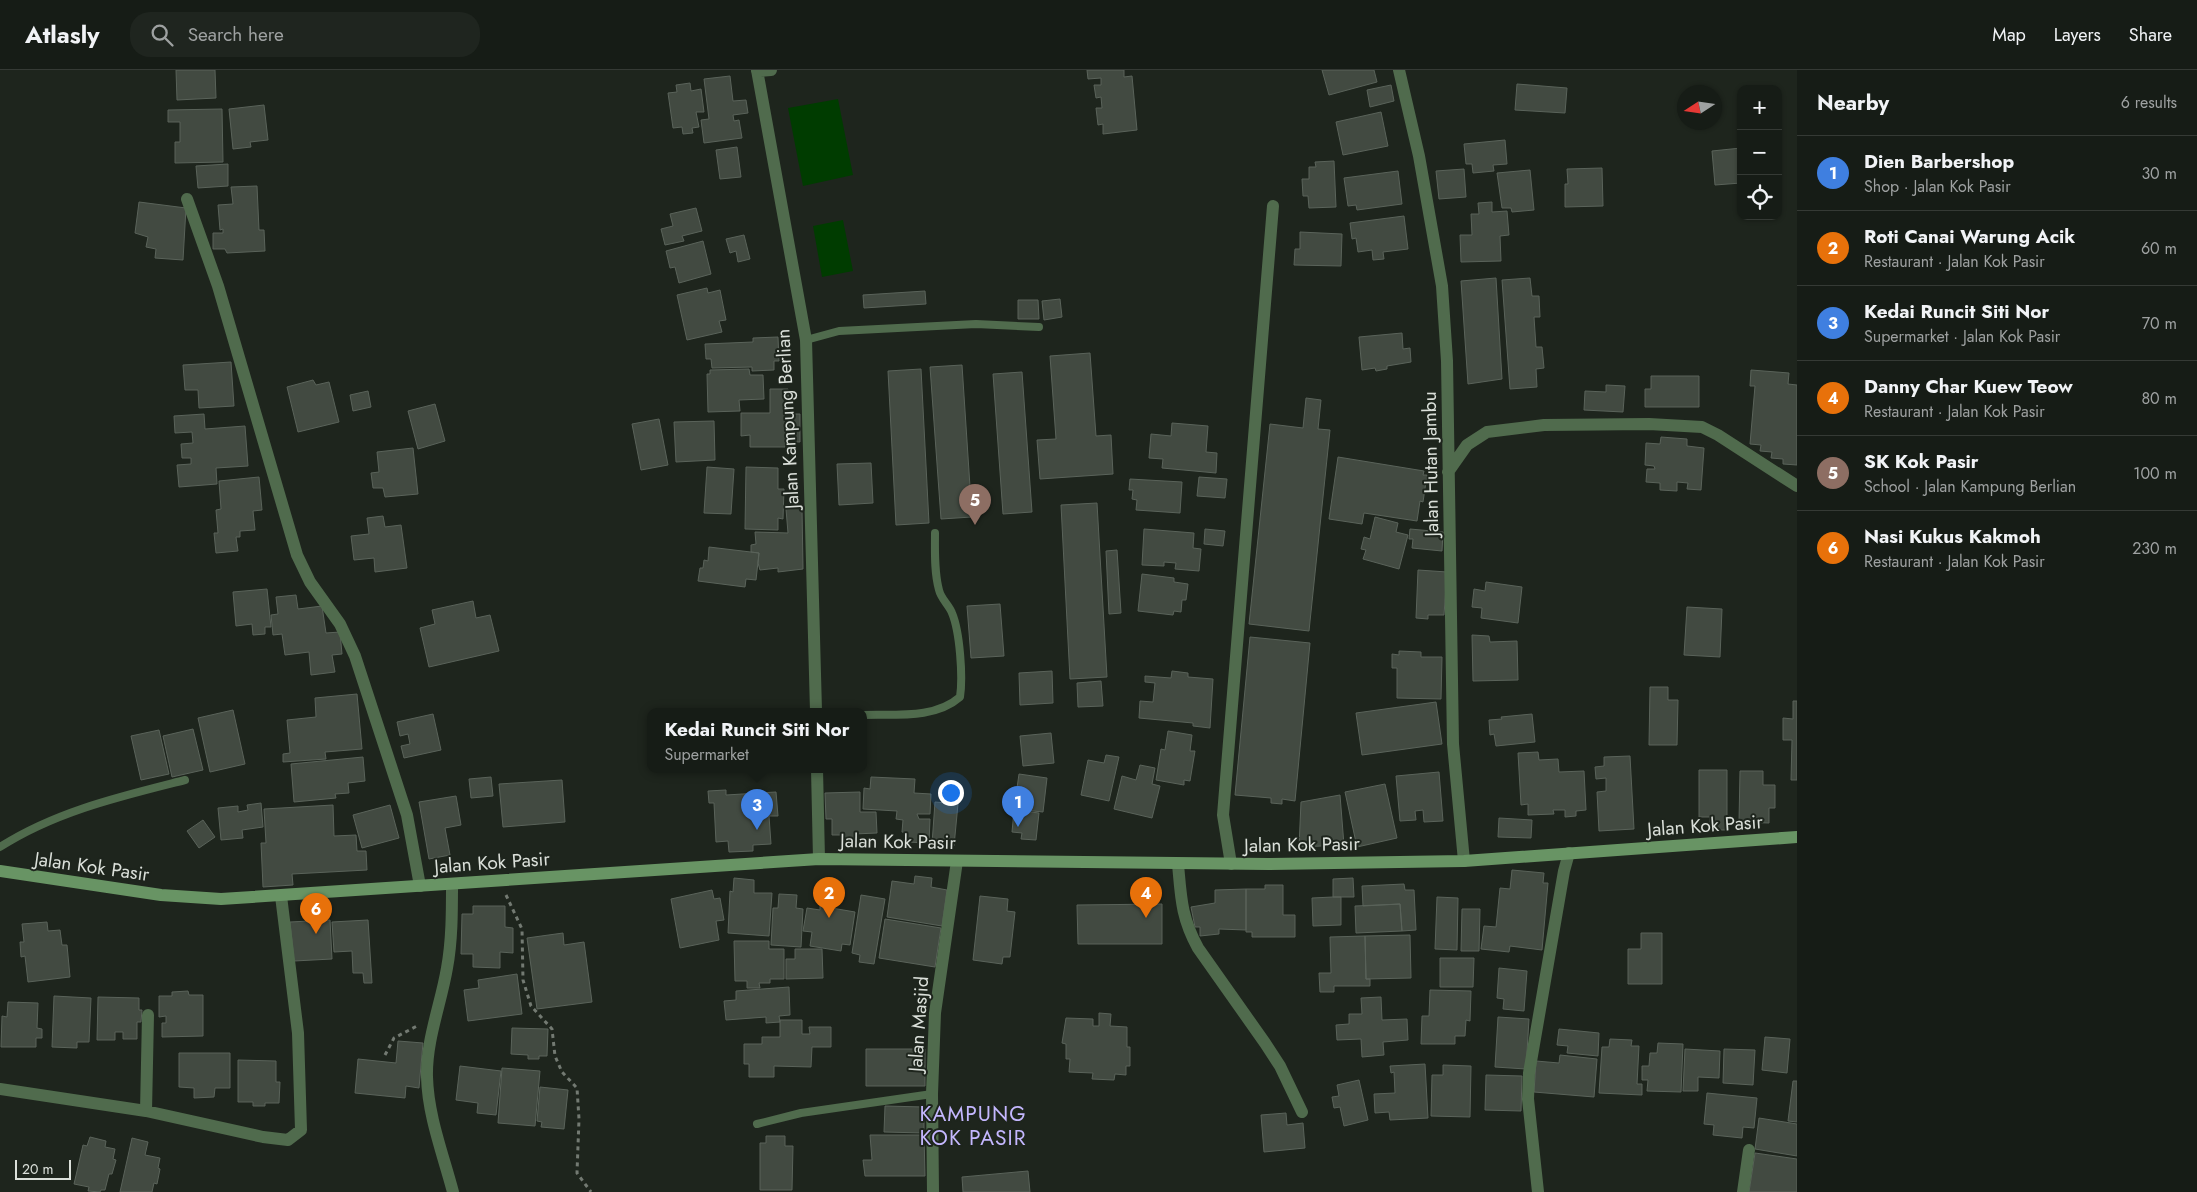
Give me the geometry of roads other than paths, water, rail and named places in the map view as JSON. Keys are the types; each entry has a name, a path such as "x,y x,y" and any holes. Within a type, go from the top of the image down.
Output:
{"street":[{"path":"757,70 771,70"},
{"name":"Jalan Kampung Berlian","path":"757,70 806,340 816,708"},
{"name":"Jalan Hutan Jambu","path":"1399,70 1419,156 1442,286 1447,361 1453,744 1464,861"},
{"path":"188,199 218,286 297,555 310,582 331,610 355,656 408,814 420,886"},
{"path":"1231,864 1223,815 1273,206"},
{"path":"1448,472 1467,445 1487,432 1544,425 1648,424 1702,427 1718,435 1797,486"},
{"path":"817,773 819,859"},
{"name":"Jalan Kok Pasir","path":"0,871 162,895 221,899 819,859 1178,864 1464,861 1797,837"},
{"path":"1538,1192 1528,1100 1529,1073 1564,871 1569,853"},
{"name":"Jalan Masjid","path":"933,1192 932,1094 935,1014 957,860"},
{"path":"1178,864 1183,912 1188,930 1198,948 1266,1043 1280,1066 1302,1112"},
{"path":"452,884 452,932 448,967 430,1041 427,1076 430,1108 453,1192"},
{"path":"0,1089 146,1111 263,1138 288,1140 301,1130 298,1033 281,896"},
{"path":"146,1111 148,1015"},
{"path":"1743,1192 1749,1150"}],"lane":[{"path":"806,340 839,331 947,325 976,324 1039,328"},
{"path":"867,715 922,713 939,710 952,704 960,697 962,682 955,624 952,612 940,592 937,580 935,532"},
{"path":"0,847 60,817 110,799 185,780"},
{"path":"757,1124 802,1113 932,1094"}],"place":[{"name":"SK Kok Pasir","path":"975,525"},
{"name":"Dien Barbershop","path":"1018,827"},
{"name":"Kedai Runcit Siti Nor","path":"757,830"},
{"name":"Roti Canai Warung Acik","path":"829,918"},
{"name":"Danny Char Kuew Teow","path":"1146,918"},
{"name":"Nasi Kukus Kakmoh","path":"316,934"}],"district":[{"name":"KAMPUNG KOK PASIR","path":"973,1126"}]}
